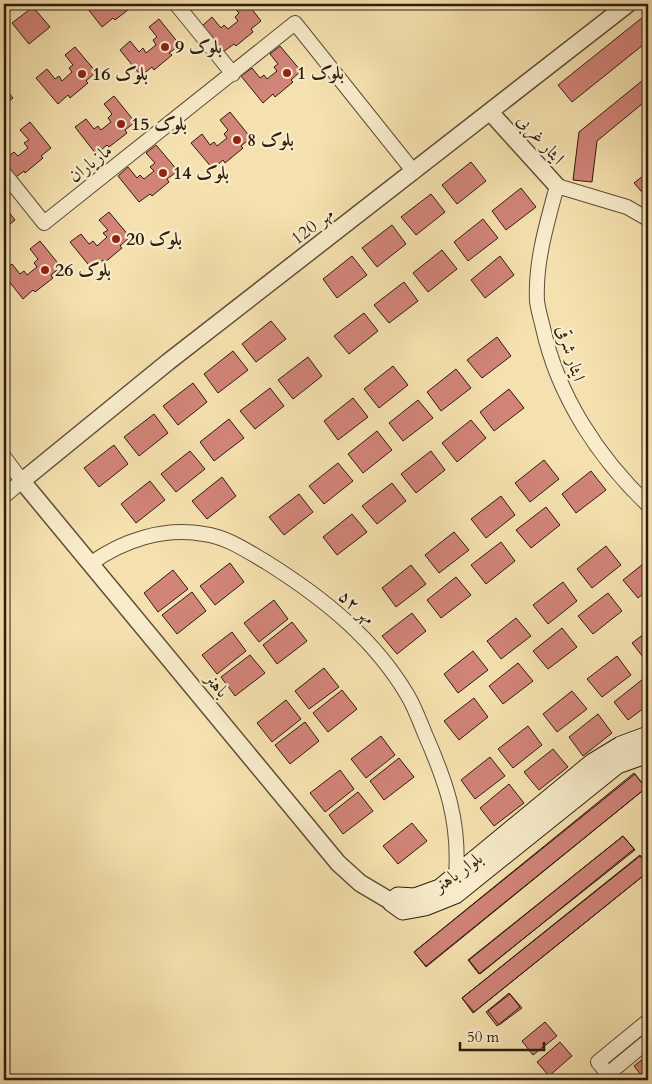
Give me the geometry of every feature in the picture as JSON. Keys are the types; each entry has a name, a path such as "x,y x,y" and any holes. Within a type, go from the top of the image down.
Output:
{"main road":[{"name":"بلوار باهنر","path":"648,736 621,746 594,763 440,889 415,898 398,897 392,902 403,910 425,906 455,894 617,764 648,753"}],"street":[{"path":"176,4 233,74"},
{"name":"مهر 120","path":"22,482 168,362 491,113 628,4"},
{"name":"مازیاران","path":"4,172 44,222 295,23 414,172"},
{"name":"ایثار غربی","path":"491,113 557,186 627,207 648,219"},
{"name":"ایثار شرقی","path":"557,186 539,261 538,303 548,350 565,394 591,437 626,484 648,505"},
{"path":"4,457 22,482 4,496"},
{"name":"باهنر","path":"22,482 338,863 360,883 392,902"},
{"name":"مهر ۵۲","path":"90,564 103,554 156,534 178,532 206,534 239,546 290,577 330,606 370,644 389,667 409,698 436,759 454,814 458,847 456,877"},
{"path":"648,1021 598,1062 610,1077 648,1040"}],"building":[{"path":"84,4 131,4 133,6 102,27"},
{"path":"231,4 248,4 261,21 251,29 253,32 236,46 234,44 223,52 202,26 212,17 221,28 224,25 228,29 238,21 235,17 239,13"},
{"path":"33,7 50,27 29,44 12,23"},
{"path":"648,13 648,41 572,102 558,85"},
{"name":"بلوک 9","path":"159,19 180,45 169,53 172,55 154,70 152,67 141,76 120,50 130,41 139,52 143,48 146,53 156,45 153,40 157,37 149,27"},
{"name":"بلوک 1","path":"280,46 301,71 291,80 293,82 275,97 273,94 263,103 241,76 252,68 260,78 264,75 267,79 277,71 274,67 278,64 270,54"},
{"name":"بلوک 16","path":"75,47 96,72 86,81 88,83 70,98 68,95 58,104 36,78 47,69 55,79 59,76 62,81 72,72 69,68 73,65 65,55"},
{"path":"648,76 648,99 597,141 592,182 573,180 579,132"},
{"path":"4,87 13,98 4,105"},
{"name":"بلوک 15","path":"114,96 135,122 125,130 127,133 96,154 75,127 86,119 94,129 98,126 101,130 111,122 108,118 112,114 104,104"},
{"name":"بلوک 8","path":"230,112 251,138 241,146 243,148 225,163 223,160 213,169 191,143 202,134 210,145 214,142 217,146 227,138 224,134 228,130 220,120"},
{"path":"30,122 51,148 41,156 43,158 25,173 24,171 13,179 4,168 4,146 10,155 14,152 18,156 28,148 24,143 29,140 20,130"},
{"name":"بلوک 14","path":"156,145 178,171 167,179 169,182 152,196 150,194 139,202 118,176 128,167 137,178 140,175 144,179 154,171 150,167 155,163 146,153"},
{"path":"471,162 486,181 457,204 442,185"},
{"path":"648,172 648,199 634,183"},
{"path":"521,188 536,207 506,230 492,211"},
{"path":"431,194 445,212 416,235 401,217"},
{"path":"4,206 15,220 5,228 7,231 4,234"},
{"name":"بلوک 20","path":"109,212 130,237 120,246 122,248 104,263 103,260 92,269 70,242 81,234 89,244 93,241 97,246 107,237 103,233 108,230 99,220"},
{"path":"483,219 498,238 468,261 454,242"},
{"path":"392,225 406,244 377,267 362,248"},
{"name":"بلوک 26","path":"40,241 61,267 51,275 53,278 35,292 33,290 23,299 4,275 4,270 12,264 20,274 24,271 27,275 37,267 34,263 38,259 30,249"},
{"path":"442,250 457,269 428,292 413,273"},
{"path":"352,256 367,275 337,298 323,279"},
{"path":"500,256 514,275 485,298 471,280"},
{"path":"404,282 418,301 389,323 374,305"},
{"path":"364,313 378,331 349,354 334,336"},
{"path":"271,321 286,339 256,362 242,344"},
{"path":"497,337 511,356 482,378 467,360"},
{"path":"233,351 248,370 218,393 204,374"},
{"path":"308,357 322,376 293,399 278,380"},
{"path":"393,366 408,385 379,408 364,389"},
{"path":"456,369 471,388 441,411 427,392"},
{"path":"193,383 207,402 178,425 163,406"},
{"path":"270,388 284,406 255,429 240,411"},
{"path":"509,389 524,408 494,431 480,412"},
{"path":"353,398 368,417 338,440 324,421"},
{"path":"418,400 433,418 403,441 389,423"},
{"path":"154,414 168,433 139,456 124,437"},
{"path":"229,419 244,438 214,461 200,442"},
{"path":"471,420 486,438 457,462 442,443"},
{"path":"377,431 392,450 363,473 348,454"},
{"path":"114,445 128,464 99,487 84,468"},
{"path":"190,451 205,469 176,492 161,474"},
{"path":"431,451 445,470 416,493 401,474"},
{"path":"544,460 559,479 530,502 515,483"},
{"path":"338,463 353,481 324,504 309,486"},
{"path":"591,471 606,490 576,513 562,494"},
{"path":"222,477 236,496 207,519 192,501"},
{"path":"150,481 165,500 136,523 121,504"},
{"path":"392,483 406,501 377,524 362,506"},
{"path":"299,494 313,512 284,535 269,517"},
{"path":"501,496 515,515 486,538 471,519"},
{"path":"546,507 560,525 531,548 516,530"},
{"path":"352,514 367,532 337,555 323,537"},
{"path":"454,532 469,550 439,573 425,555"},
{"path":"501,542 515,561 486,584 471,565"},
{"path":"606,546 621,565 592,588 577,569"},
{"path":"648,560 648,590 638,598 623,580"},
{"path":"230,563 244,582 215,605 200,586"},
{"path":"411,565 426,584 396,607 382,588"},
{"path":"173,570 188,589 158,612 144,593"},
{"path":"456,577 471,595 441,618 427,600"},
{"path":"563,582 577,601 548,624 533,605"},
{"path":"192,592 206,611 177,634 162,615"},
{"path":"608,593 622,611 593,634 578,616"},
{"path":"274,600 288,619 259,642 244,623"},
{"path":"412,613 426,631 397,654 382,636"},
{"path":"516,618 531,636 501,659 487,641"},
{"path":"292,622 307,641 277,664 263,645"},
{"path":"562,628 577,647 548,669 533,651"},
{"path":"648,631 648,661 647,662 632,643"},
{"path":"232,632 246,651 217,674 202,655"},
{"path":"473,651 488,670 458,693 444,674"},
{"path":"250,655 265,673 235,696 221,677"},
{"path":"617,656 631,675 602,697 587,679"},
{"path":"518,663 533,681 503,704 489,686"},
{"path":"324,668 339,687 309,709 295,691"},
{"path":"643,679 648,685 648,705 628,720 614,702"},
{"path":"342,690 357,709 328,732 313,713"},
{"path":"572,691 587,709 557,732 543,714"},
{"path":"474,698 488,717 459,740 444,721"},
{"path":"286,700 301,719 272,742 257,723"},
{"path":"598,714 612,733 583,756 569,737"},
{"path":"305,722 319,741 290,764 275,745"},
{"path":"528,726 542,745 513,768 498,749"},
{"path":"381,736 395,755 366,778 351,759"},
{"path":"553,749 568,767 539,790 524,772"},
{"path":"490,757 505,776 475,799 461,780"},
{"path":"399,758 414,777 384,800 370,781"},
{"path":"340,770 354,789 325,812 310,793"},
{"path":"634,773 646,788 426,967 414,952"},
{"path":"635,774 646,788 426,966 414,952"},
{"path":"509,784 524,803 494,826 480,808"},
{"path":"358,792 373,811 343,834 329,815"},
{"path":"412,823 427,841 398,864 383,846"},
{"path":"623,836 635,850 479,974 468,960"},
{"path":"623,836 634,849 480,974 469,960"},
{"path":"640,855 648,866 648,872 473,1013 462,998"},
{"path":"640,856 648,866 648,872 474,1012 462,998"},
{"path":"509,993 520,1007 497,1026 486,1012"},
{"path":"510,994 522,1008 499,1025 488,1011"},
{"path":"545,1022 557,1036 533,1055 522,1041"},
{"path":"560,1042 572,1056 549,1076 537,1062"},
{"path":"648,1055 648,1078 645,1080 634,1066"}],"place":[{"name":"بلوک 9","path":"165,47"},
{"name":"بلوک 1","path":"287,73"},
{"name":"بلوک 16","path":"82,74"},
{"name":"بلوک 15","path":"121,124"},
{"name":"بلوک 8","path":"237,140"},
{"name":"بلوک 14","path":"163,173"},
{"name":"بلوک 20","path":"116,239"},
{"name":"بلوک 26","path":"45,270"}]}
